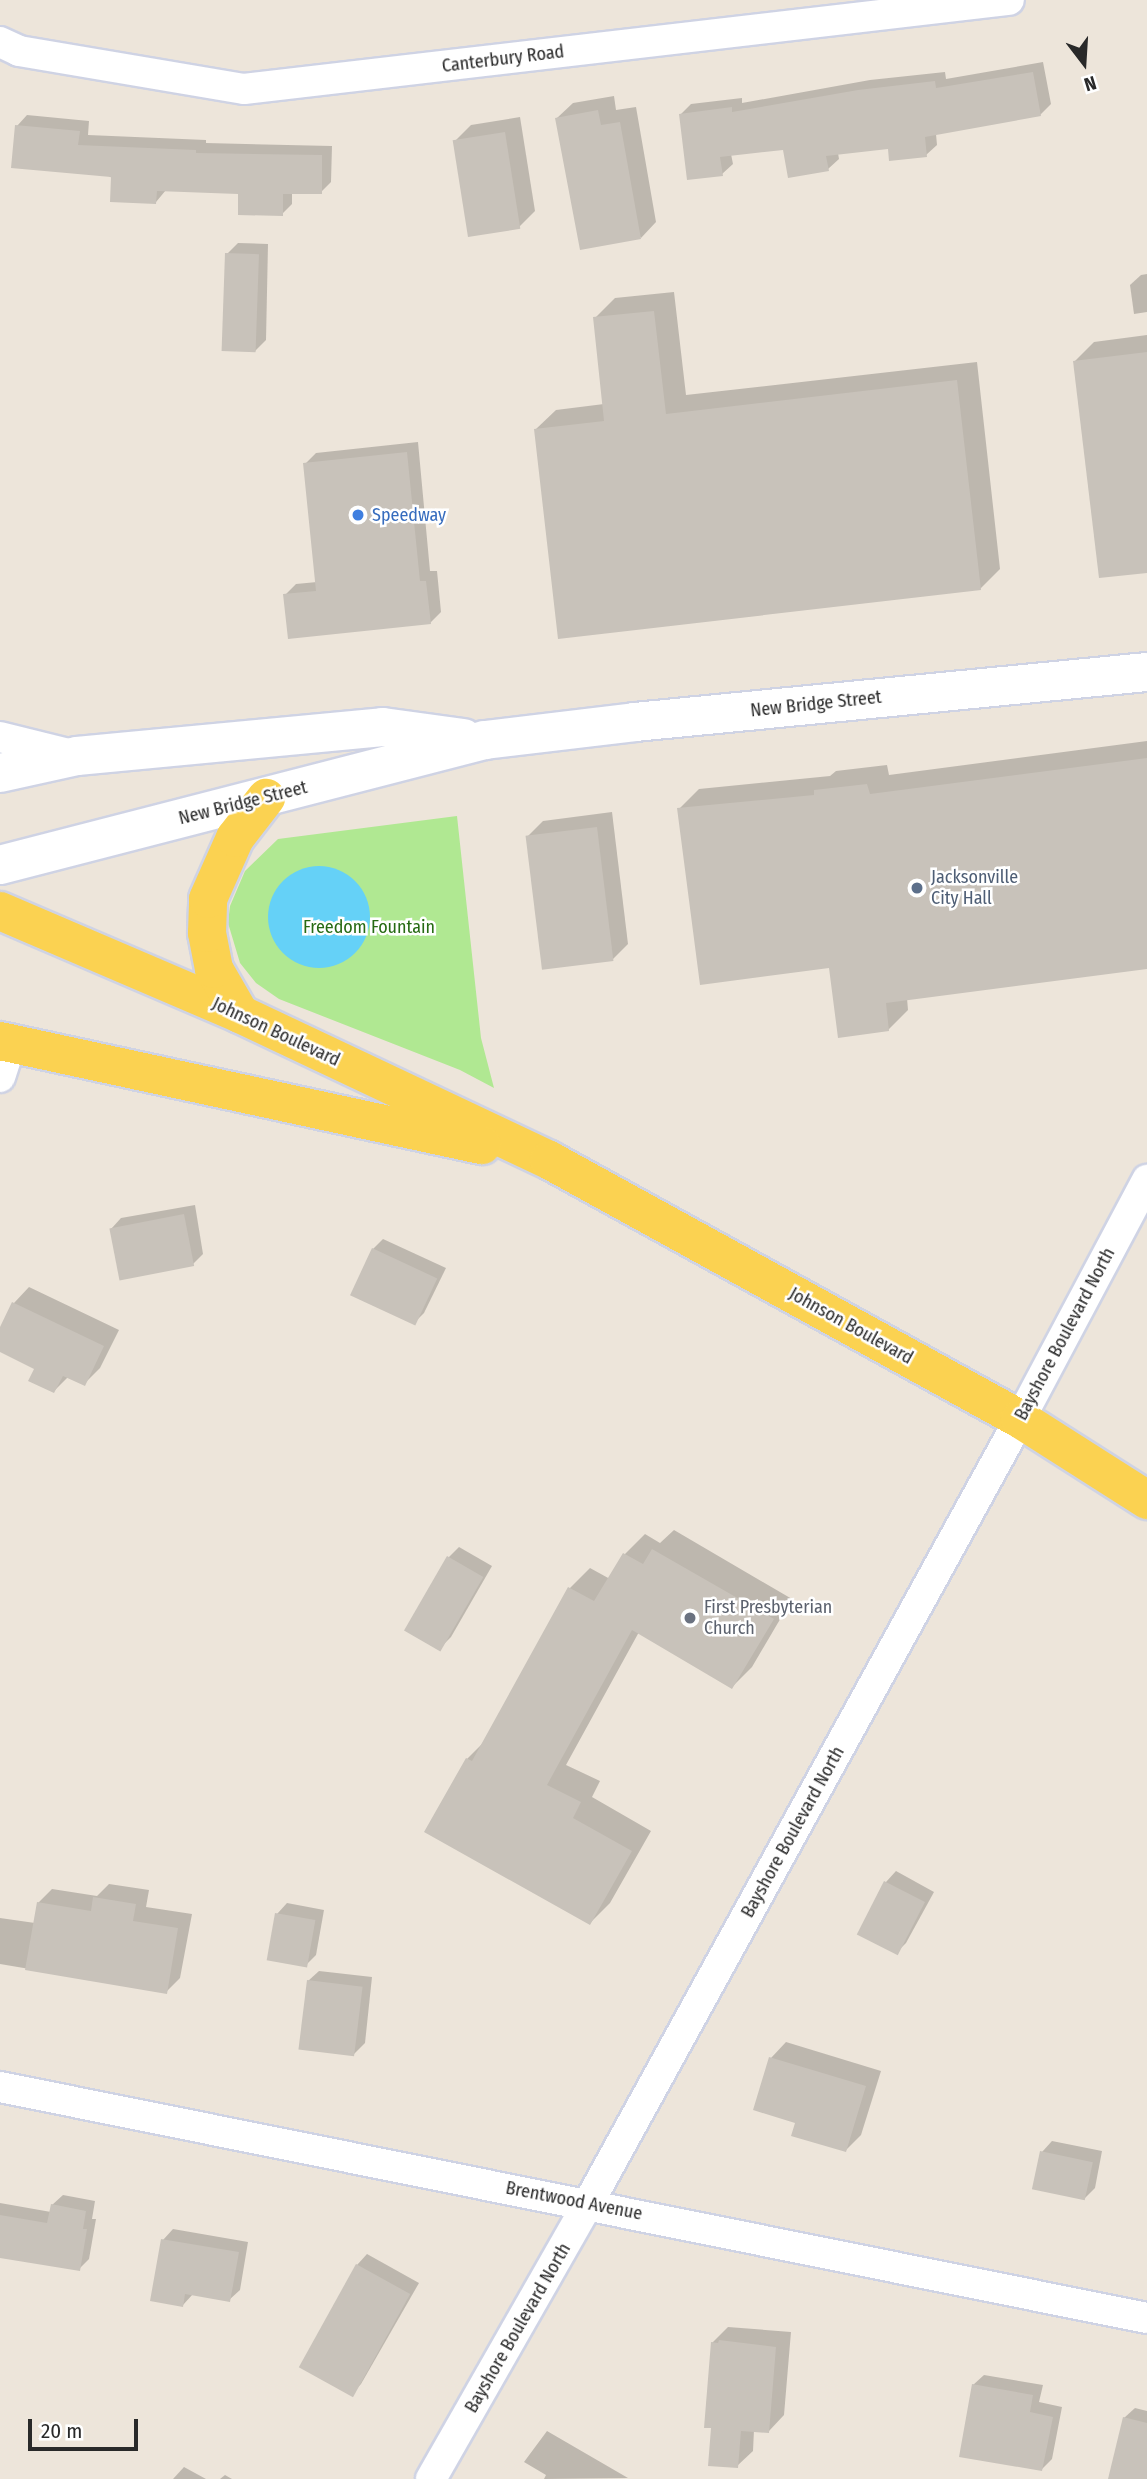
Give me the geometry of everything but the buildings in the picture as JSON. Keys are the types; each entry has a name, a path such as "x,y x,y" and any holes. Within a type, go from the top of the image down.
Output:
{"main road":[{"name":"New Bridge Street","path":"0,865 485,740 635,722 1147,672"},
{"name":"New Bridge Street","path":"0,773 77,756 383,727 485,740"},
{"path":"240,1014 214,969 207,933 208,899 235,838 266,798"},
{"name":"Johnson Boulevard","path":"0,911 240,1014 549,1160 1020,1419 1147,1500"},
{"name":"Johnson Boulevard","path":"4,1054 549,1160"}],"street":[{"name":"Canterbury Road","path":"0,42 19,51 244,89 1009,0"},
{"name":"New Bridge Street","path":"0,737 77,756"},
{"name":"Bayshore Boulevard North","path":"431,2479 588,2204 1020,1419 1147,1180"},
{"name":"Brentwood Avenue","path":"0,2087 1147,2318"}],"green space":[{"name":"Freedom Fountain","path":"457,816 481,1038 494,1088 460,1070 279,999 256,983 240,963 228,923 230,906 245,871 278,839"}],"water":[{"path":"319,866 339,869 362,888 367,897 370,917 367,937 348,960 339,965 319,968 299,965 276,946 271,937 268,917 271,897 290,874 299,869"}],"place":[{"name":"Speedway","path":"358,515"},
{"name":"Jacksonville City Hall","path":"917,888"},
{"name":"First Presbyterian Church","path":"690,1618"}]}
